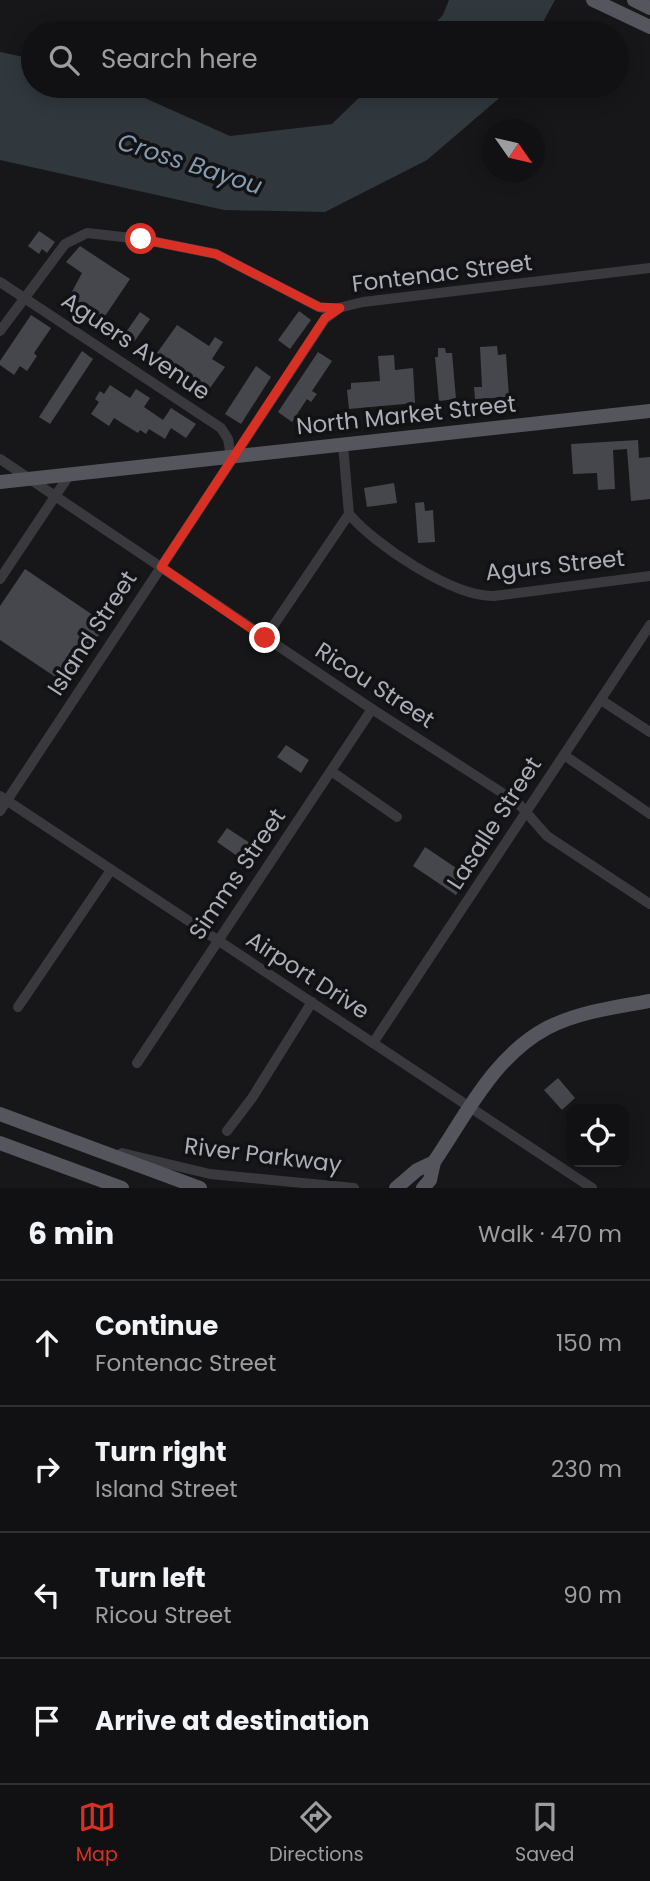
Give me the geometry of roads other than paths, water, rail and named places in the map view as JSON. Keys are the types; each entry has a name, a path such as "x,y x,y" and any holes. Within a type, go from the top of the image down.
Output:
{"main road":[{"path":"593,0 650,27"},
{"path":"634,0 650,8"},
{"name":"North Market Street","path":"0,482 650,411"},
{"path":"423,1188 430,1180 434,1162 506,1059 547,1028 579,1016 650,1001"},
{"path":"0,1114 85,1143 200,1188"},
{"path":"0,1143 122,1188"},
{"path":"396,1188 417,1170 434,1162"}],"street":[{"name":"Fontenac Street","path":"24,298 65,244 87,233 141,239 216,254 319,307 340,308 363,302 650,268"},
{"name":"Aguers Avenue","path":"0,282 221,428 228,439 231,457"},
{"path":"0,331 24,298"},
{"name":"Island Street","path":"0,811 3,799 161,567 231,457 325,318 340,308"},
{"path":"265,638 349,514 343,445"},
{"name":"Ricou Street","path":"0,459 265,638 518,803 547,836 650,904"},
{"path":"0,579 70,474"},
{"name":"Agurs Street","path":"349,514 383,544 444,583 474,595 494,596 650,576"},
{"name":"Lasalle Street","path":"373,1043 650,625"},
{"path":"601,700 650,732"},
{"name":"Simms Street","path":"137,1063 372,709"},
{"path":"564,755 650,814"},
{"path":"331,771 397,817"},
{"name":"Airport Drive","path":"3,799 592,1188"},
{"path":"18,1007 111,870"},
{"path":"227,1130 252,1098 312,1002"},
{"name":"River Parkway","path":"85,1143 210,1174 354,1188"}],"water":[{"path":"449,0 555,0 544,21 437,21 443,15"},
{"name":"Cross Bayou","path":"0,52 21,56 21,98 145,98 230,136 332,124 359,98 499,98 427,160 325,212 224,210 0,160"}]}
